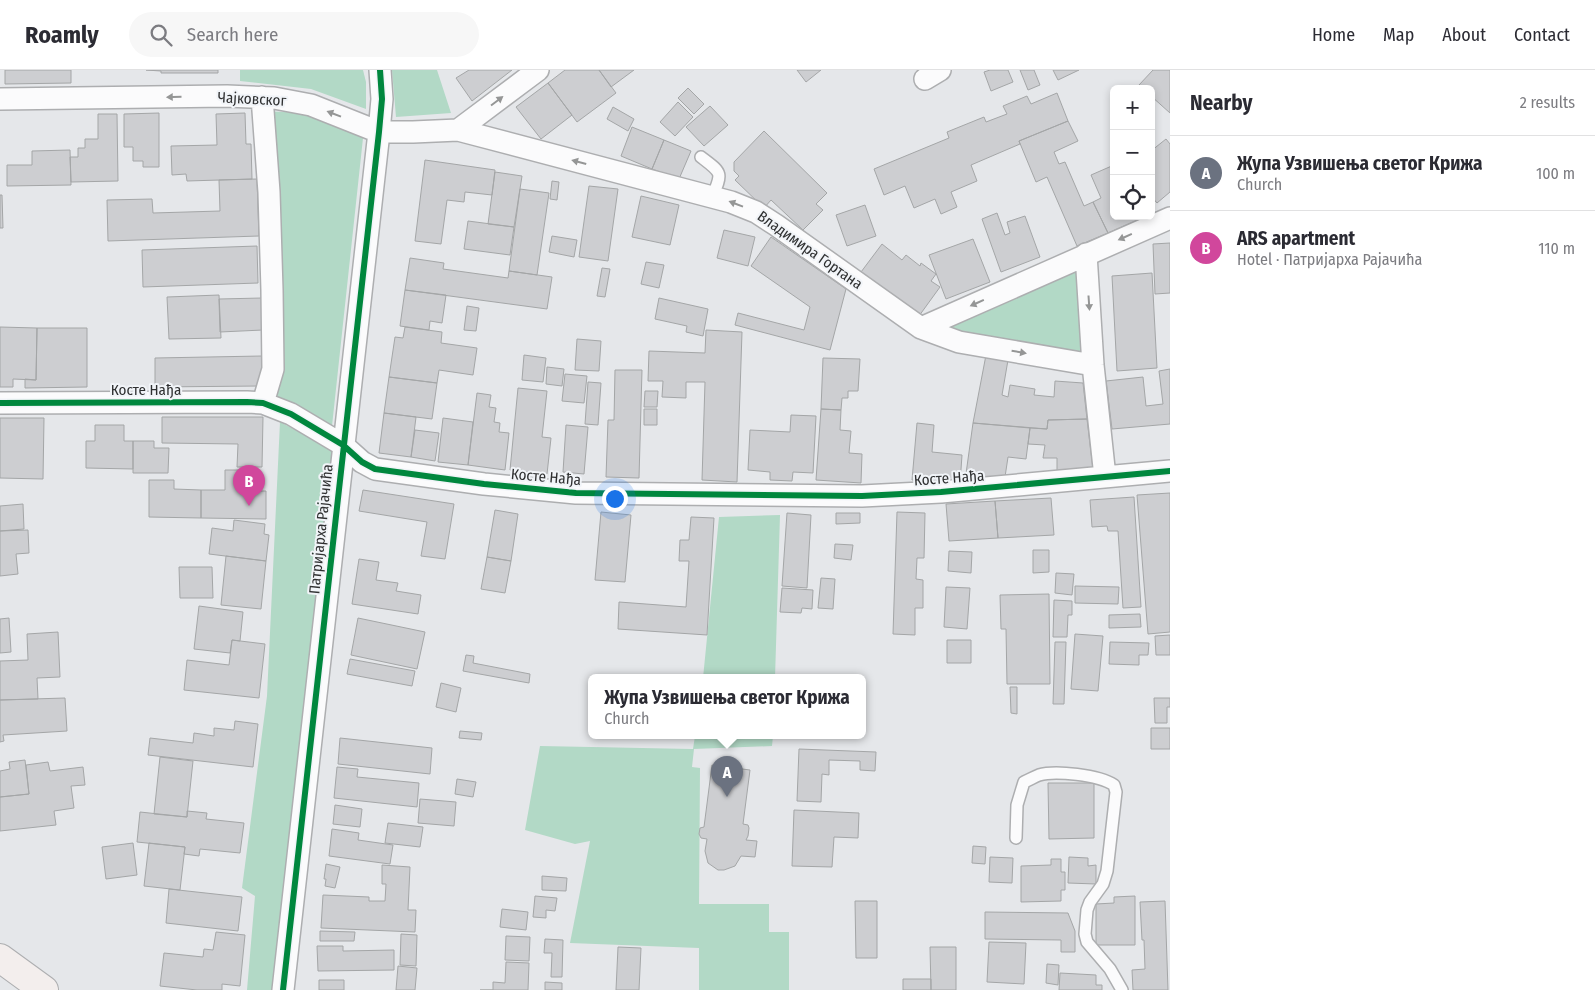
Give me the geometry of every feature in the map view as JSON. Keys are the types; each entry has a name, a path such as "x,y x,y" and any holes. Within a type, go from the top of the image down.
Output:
{"main road":[{"path":"0,958 44,990"}],"street":[{"name":"Патријарха Рајачића","path":"283,990 379,132 382,99 380,70"},
{"path":"458,130 538,70"},
{"name":"Чајковског","path":"0,99 262,97 311,105 379,132 458,130"},
{"path":"262,97 269,192 273,369 263,403"},
{"name":"Владимира Гортана","path":"458,130 731,202 756,212 776,224 921,328 959,342 1093,365"},
{"path":"921,328 1170,218"},
{"path":"1086,254 1093,365 1105,477"},
{"name":"Косте Нађа","path":"0,403 263,403 291,414 343,445 362,462 375,469 502,486 576,493 862,496 941,492 1170,471"}],"lane":[{"path":"701,157 718,171 720,175 712,196"},
{"path":"1016,838 1017,805 1024,782 1040,774 1080,774 1106,780 1114,785 1116,792 1107,871 1087,910 1085,934 1087,942 1110,969 1122,990"}],"green space":[{"path":"240,70 363,70 366,82 366,109 311,89 240,81"},
{"path":"392,70 437,70 451,113 396,117"},
{"path":"262,111 306,113 363,138 332,426 268,393"},
{"path":"1086,254 1093,365 921,328"},
{"path":"280,422 335,450 275,990 247,990 255,896 242,888 267,696"},
{"path":"780,515 775,674 703,674 719,517"},
{"path":"695,739 773,739 772,746 694,749 692,767 700,768 699,904 769,904 769,932 789,932 789,990 699,990 699,948 570,943 590,841 575,844 525,830 540,746 693,749"}],"building":[{"path":"5,70 71,70 71,83 5,84"},
{"path":"146,70 218,70 218,73 161,73 161,71"},
{"path":"469,70 512,70 472,101 456,78"},
{"path":"565,70 599,70 616,93 577,122 548,83"},
{"path":"599,70 634,70 611,87"},
{"path":"797,70 821,70 806,82"},
{"path":"1008,70 1013,82 991,91 984,72"},
{"path":"1020,70 1034,70 1040,85 1028,90"},
{"path":"1053,70 1079,70 1058,80"},
{"path":"1153,70 1170,70 1170,113 1155,100 1155,85 1139,85"},
{"path":"548,83 572,115 541,139 516,107"},
{"path":"688,88 704,104 694,114 678,98"},
{"path":"1057,93 1068,121 1019,141 1020,144 971,165 977,181 951,192 957,207 941,214 935,199 914,208 905,186 884,195 874,169 949,138 947,132 984,117 986,122 1007,114 1003,106 1027,96 1031,104"},
{"path":"678,102 693,117 675,136 660,122"},
{"path":"710,106 728,125 704,146 686,127"},
{"path":"613,107 634,119 628,131 607,119"},
{"path":"159,113 159,167 143,167 143,161 133,161 133,147 124,147 124,114"},
{"path":"245,113 246,144 251,144 252,179 187,181 186,174 172,175 171,146 217,145 216,114"},
{"path":"98,114 117,114 118,181 71,182 70,157 78,157 78,148 85,148 85,139 98,139"},
{"path":"1068,121 1078,141 1054,152 1059,164 1065,162 1084,206 1093,202 1108,233 1077,246 1047,177 1036,182 1019,141"},
{"path":"632,127 664,140 652,169 621,156"},
{"path":"764,131 827,193 816,204 823,210 803,230 771,200 764,208 735,180 739,176 734,171 734,162"},
{"path":"1166,139 1170,144 1170,192 1157,203 1155,201 1155,148"},
{"path":"664,140 691,151 679,179 652,169"},
{"path":"70,150 71,185 7,186 7,165 32,165 32,151"},
{"path":"425,160 495,170 492,195 465,192 464,202 447,200 441,244 415,241"},
{"path":"1110,167 1110,220 1138,220 1108,233 1093,202 1101,198 1091,175"},
{"path":"495,172 522,176 514,227 488,224"},
{"path":"257,179 259,236 108,241 107,200 152,199 153,213 220,211 219,180"},
{"path":"552,181 559,182 557,200 550,199"},
{"path":"589,186 618,189 608,261 579,257"},
{"path":"520,189 549,193 537,275 509,271"},
{"path":"0,195 2,195 3,228 0,228"},
{"path":"641,196 679,205 670,245 632,237"},
{"path":"865,205 876,236 847,246 836,215"},
{"path":"997,213 1005,235 1010,233 1007,222 1025,216 1040,257 1001,272 982,219"},
{"path":"468,221 514,227 510,255 464,249"},
{"path":"724,230 755,237 748,266 717,258"},
{"path":"552,236 577,240 574,257 549,252"},
{"path":"771,237 846,289 830,350 735,325 738,313 804,330 810,307 751,266"},
{"path":"973,239 990,282 946,299 929,255"},
{"path":"1170,243 1170,293 1155,294 1153,244"},
{"path":"882,244 902,260 906,255 920,266 921,263 936,274 931,281 940,287 919,316 861,272"},
{"path":"257,246 258,283 143,287 142,250"},
{"path":"410,258 444,263 443,269 508,278 509,271 552,277 547,309 405,290"},
{"path":"646,262 664,265 659,288 641,284"},
{"path":"602,268 610,269 605,297 597,296"},
{"path":"1152,273 1157,368 1117,371 1112,276"},
{"path":"405,290 446,295 442,323 430,321 429,330 400,326"},
{"path":"219,295 221,338 169,339 167,297"},
{"path":"262,298 263,330 220,332 219,299"},
{"path":"659,298 708,309 703,336 686,332 687,326 655,319"},
{"path":"467,306 479,308 476,331 464,330"},
{"path":"0,327 37,328 36,380 13,379 13,387 0,387"},
{"path":"405,327 442,332 441,343 477,348 473,375 439,370 437,383 389,377 395,337 403,338"},
{"path":"37,328 87,328 87,387 25,388 25,379 36,380"},
{"path":"706,330 742,332 737,482 702,480 705,382 686,382 686,398 662,397 663,381 648,381 649,351 705,353"},
{"path":"577,339 601,341 599,371 575,370"},
{"path":"524,355 546,358 543,382 522,380"},
{"path":"986,355 1008,360 1002,395 1008,397 1010,385 1035,389 1034,395 1054,397 1055,381 1083,383 1087,419 1048,420 1047,429 973,423"},
{"path":"262,356 262,386 155,387 155,358"},
{"path":"823,358 860,359 858,391 848,391 848,398 842,398 841,410 821,409"},
{"path":"547,367 564,369 562,386 546,384"},
{"path":"1170,369 1170,424 1112,429 1106,381 1143,377 1146,406 1163,404 1159,371"},
{"path":"615,370 642,370 639,478 606,477 608,420 614,420"},
{"path":"565,374 587,376 584,403 562,401"},
{"path":"389,377 437,383 432,419 384,413"},
{"path":"588,382 601,383 598,425 585,424"},
{"path":"518,388 547,391 542,437 551,438 547,474 510,470"},
{"path":"645,391 658,391 657,407 644,407"},
{"path":"477,393 491,395 489,407 496,408 494,422 500,423 499,432 509,433 505,470 468,465"},
{"path":"644,409 657,409 657,425 644,425"},
{"path":"821,409 841,410 840,430 851,431 849,453 862,454 861,483 816,480"},
{"path":"384,413 416,417 411,457 379,453"},
{"path":"791,415 816,416 813,473 793,472 792,481 770,480 770,472 748,470 750,430 790,432"},
{"path":"162,417 263,417 262,467 237,467 238,444 162,443"},
{"path":"0,418 44,418 43,479 0,478"},
{"path":"443,418 473,422 468,465 438,462"},
{"path":"1087,419 1093,469 1057,473 1057,458 1043,458 1045,445 1028,444 1030,428 1047,429 1048,420"},
{"path":"917,423 934,425 932,452 962,455 960,484 912,480"},
{"path":"973,423 1030,428 1026,459 1008,457 1005,477 965,481"},
{"path":"95,425 124,425 124,441 133,441 133,469 86,468 86,441 95,441"},
{"path":"566,425 588,427 584,474 563,472"},
{"path":"415,430 439,433 435,461 411,457"},
{"path":"133,441 154,441 154,448 169,448 168,473 133,473"},
{"path":"225,470 259,470 259,491 266,491 266,519 201,518 201,490 225,490"},
{"path":"149,480 174,480 174,489 201,490 201,518 149,517"},
{"path":"363,490 454,504 445,559 421,556 427,522 359,511"},
{"path":"1170,493 1170,632 1148,634 1137,495"},
{"path":"1134,497 1141,607 1123,608 1118,531 1108,531 1107,526 1092,527 1090,500"},
{"path":"1051,498 1054,535 998,538 995,501"},
{"path":"995,501 998,538 949,541 946,504"},
{"path":"23,504 24,529 0,531 0,506"},
{"path":"495,510 518,514 511,561 487,557"},
{"path":"601,512 631,515 625,582 595,580"},
{"path":"897,512 925,513 924,558 917,558 916,579 923,580 923,608 915,608 915,635 893,634"},
{"path":"787,513 811,515 807,588 782,586"},
{"path":"836,513 860,513 860,523 836,524"},
{"path":"691,517 714,518 707,635 618,629 619,602 686,607 689,561 679,561 680,540 689,540"},
{"path":"234,520 265,524 264,534 269,535 266,561 209,554 212,528 233,531"},
{"path":"28,530 29,553 16,554 18,574 0,576 0,531"},
{"path":"835,544 853,545 851,560 834,558"},
{"path":"1033,550 1049,550 1049,572 1033,573"},
{"path":"949,551 972,552 971,573 948,571"},
{"path":"226,556 266,561 261,609 221,605"},
{"path":"487,557 511,561 505,593 481,589"},
{"path":"359,559 379,562 376,580 398,583 396,591 421,595 418,614 352,604"},
{"path":"179,567 212,567 213,598 180,598"},
{"path":"1056,573 1074,574 1072,595 1055,593"},
{"path":"821,578 835,579 833,609 818,608"},
{"path":"1075,586 1119,587 1118,604 1075,603"},
{"path":"946,587 970,588 967,629 944,627"},
{"path":"782,588 813,590 812,609 802,608 801,613 780,612"},
{"path":"1049,594 1050,684 1007,684 1006,629 1001,629 1000,595"},
{"path":"1054,600 1072,601 1072,615 1068,615 1067,637 1053,637"},
{"path":"199,606 243,612 240,641 232,640 230,653 194,649"},
{"path":"1140,614 1141,627 1109,628 1109,615"},
{"path":"9,618 11,652 0,653 0,619"},
{"path":"358,618 425,632 417,669 351,655"},
{"path":"58,632 60,677 37,678 38,699 0,700 0,661 28,660 27,634"},
{"path":"1075,634 1103,636 1098,691 1071,689"},
{"path":"1170,635 1170,655 1156,655 1155,636"},
{"path":"232,640 265,644 259,698 184,690 187,660 229,665"},
{"path":"947,640 971,640 971,663 947,663"},
{"path":"1055,642 1066,642 1064,704 1053,704"},
{"path":"1110,642 1149,643 1148,655 1139,655 1139,665 1109,664"},
{"path":"466,655 474,656 473,663 530,674 529,683 463,671"},
{"path":"350,659 415,671 412,686 347,674"},
{"path":"441,683 461,688 456,712 436,707"},
{"path":"1010,687 1017,687 1017,714 1011,713"},
{"path":"65,698 67,731 3,735 4,741 0,742 0,700"},
{"path":"1154,698 1170,698 1170,707 1167,707 1167,723 1155,723"},
{"path":"235,721 258,724 253,767 148,755 150,738 193,743 194,733 214,736 214,728 234,730"},
{"path":"1151,728 1170,728 1170,749 1151,749"},
{"path":"460,731 482,733 481,740 459,738"},
{"path":"340,738 432,748 430,774 338,764"},
{"path":"799,749 876,752 875,771 860,770 860,761 829,760 829,775 822,774 821,802 797,801"},
{"path":"160,757 193,761 187,817 154,814"},
{"path":"25,760 29,794 0,797 0,771 10,769 9,762"},
{"path":"48,762 50,771 83,767 85,785 71,786 74,808 54,811 56,825 0,831 0,797 29,794 26,765"},
{"path":"712,765 750,770 743,824 748,825 749,828 746,840 757,841 755,857 741,856 735,866 724,870 718,870 708,863 705,851 707,839 701,838 699,834 700,828 704,827"},
{"path":"337,767 358,769 357,777 419,783 417,807 334,798"},
{"path":"457,779 476,782 473,797 455,794"},
{"path":"1048,783 1094,783 1094,838 1049,839"},
{"path":"420,799 456,802 454,826 418,823"},
{"path":"335,805 362,809 360,827 333,824"},
{"path":"794,810 859,813 858,838 834,837 832,867 792,866"},
{"path":"187,811 207,813 206,819 244,823 240,853 200,849 199,856 184,854 185,847 137,842 140,812 187,817"},
{"path":"388,823 423,827 420,847 385,843"},
{"path":"332,829 359,833 358,840 393,845 390,864 329,856"},
{"path":"133,843 137,875 106,879 102,847"},
{"path":"149,843 185,847 180,890 144,886"},
{"path":"973,846 986,847 985,864 972,863"},
{"path":"990,857 1013,858 1012,883 989,882"},
{"path":"1069,857 1088,858 1088,866 1096,865 1096,884 1068,883"},
{"path":"1051,859 1061,859 1061,872 1065,872 1065,890 1061,890 1061,901 1021,902 1021,866 1051,865"},
{"path":"326,864 340,867 335,888 325,886"},
{"path":"382,865 410,867 408,910 416,910 415,932 321,928 323,895 369,897 369,901 385,901 386,884 382,884"},
{"path":"542,876 567,878 566,891 542,890"},
{"path":"169,889 242,897 238,931 166,923"},
{"path":"535,896 557,898 555,911 546,910 546,918 533,917"},
{"path":"1135,896 1135,945 1096,945 1096,904 1114,903 1114,897"},
{"path":"855,901 877,901 877,958 856,958"},
{"path":"1165,901 1168,990 1133,990 1132,970 1145,969 1140,902"},
{"path":"502,909 528,912 526,930 500,927"},
{"path":"985,912 1068,913 1075,931 1075,952 1061,952 1061,940 985,939"},
{"path":"320,931 355,932 354,941 320,941"},
{"path":"216,932 245,935 240,986 222,984 222,990 197,990 160,986 164,953 203,957 204,949 213,950"},
{"path":"401,934 417,935 416,966 400,965"},
{"path":"506,936 530,937 529,961 505,960"},
{"path":"545,939 563,940 562,977 551,977 552,953 544,953"},
{"path":"989,942 1026,943 1024,984 987,982"},
{"path":"317,946 343,946 343,951 394,950 394,970 318,971"},
{"path":"618,947 641,948 639,990 616,990"},
{"path":"930,947 956,947 956,990 931,990"},
{"path":"506,962 529,963 528,990 493,990 493,982 505,983"},
{"path":"1047,964 1059,965 1058,985 1046,983"},
{"path":"398,966 417,968 415,990 396,990"},
{"path":"1060,973 1096,975 1096,985 1102,985 1102,990 1059,990"},
{"path":"903,979 931,979 931,990 903,990"},
{"path":"319,980 344,980 344,990 319,990"},
{"path":"545,982 562,983 562,990 545,990"}],"cycle path":[{"path":"283,990 379,132 382,99 380,70"},
{"path":"0,403 263,403 291,414 343,445 362,462 375,469 484,484 576,493 862,496 941,492 1170,471"}],"place":[{"name":"ARS apartment","path":"249,506"},
{"name":"Жупа Узвишења светог Крижа","path":"727,797"}]}
